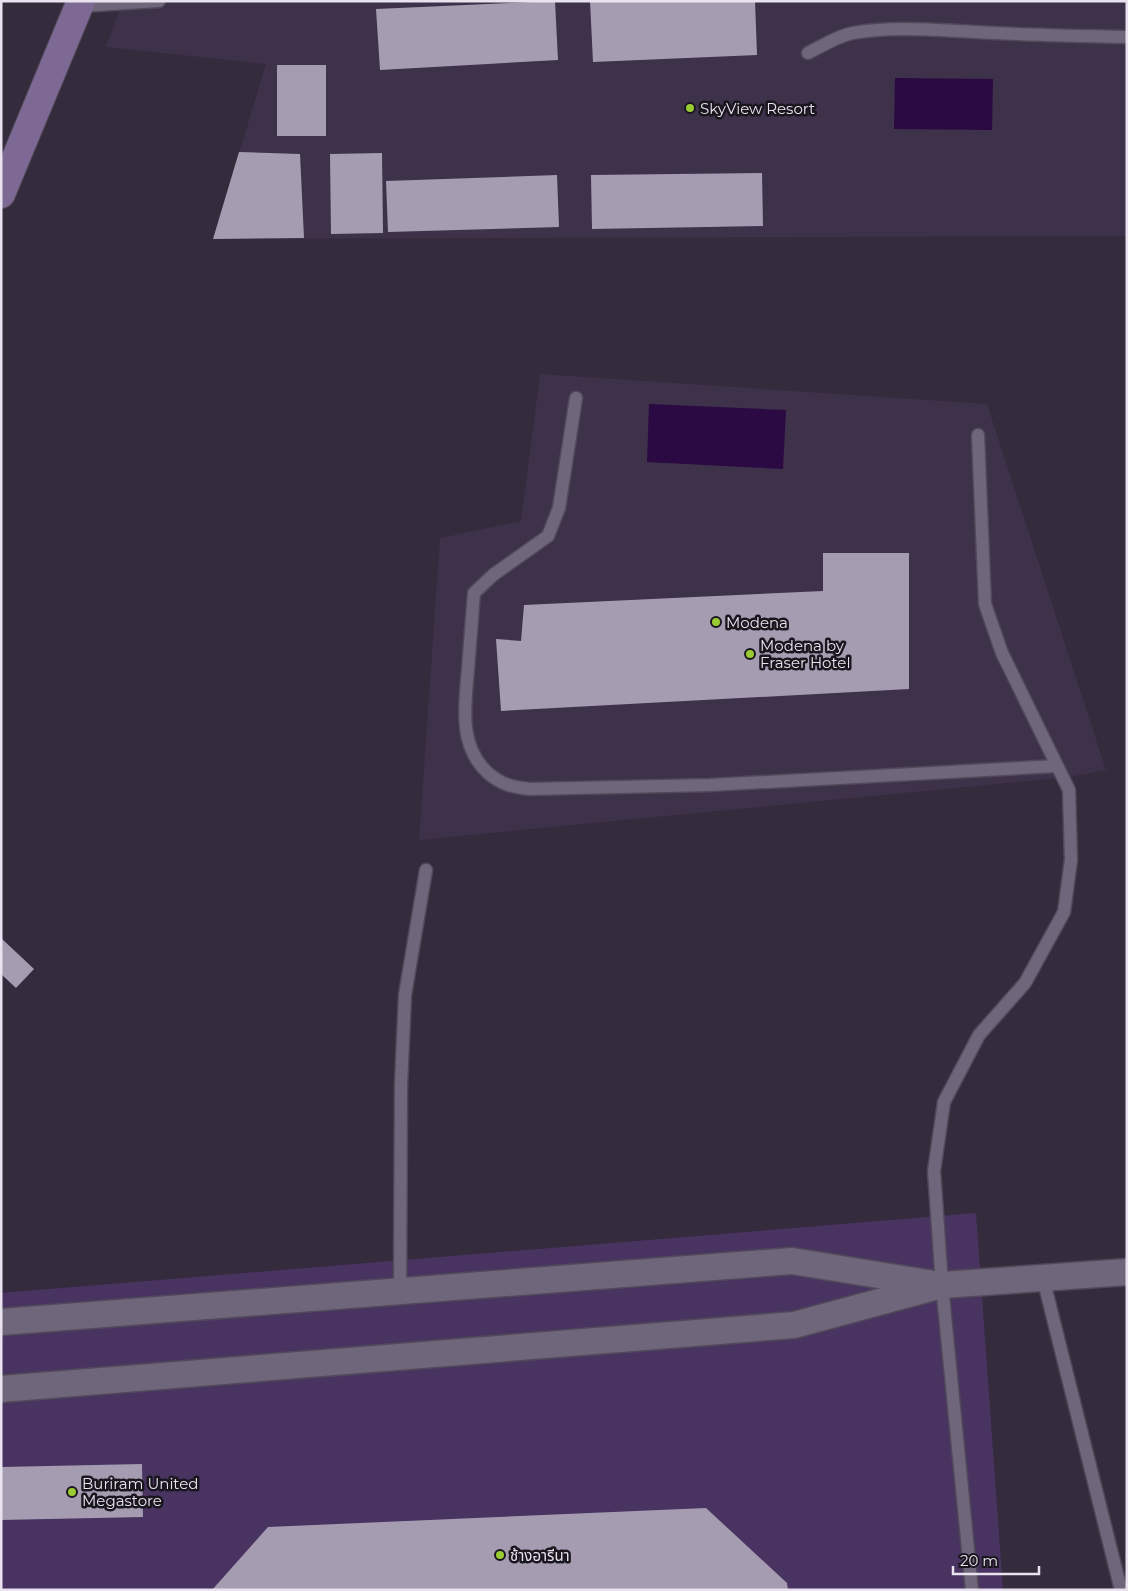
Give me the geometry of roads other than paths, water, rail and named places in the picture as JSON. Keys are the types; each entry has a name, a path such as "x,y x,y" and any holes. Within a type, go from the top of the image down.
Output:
{"main road":[{"path":"1,194 81,4"}],"street":[{"path":"1,1322 792,1261 942,1285"},
{"path":"1,1388 794,1325 942,1285 1127,1272"}],"lane":[{"path":"81,4 159,1"},
{"path":"808,53 852,33 878,30 909,29 1127,37"},
{"path":"576,398 559,508 548,536 493,575 474,593 464,709 466,730 470,749 482,767 496,780 512,788 530,789 710,785 1057,766"},
{"path":"972,1590 942,1285 934,1171 944,1102 979,1035 1025,983 1064,912 1072,860 1069,790 1002,653 985,604 978,435"},
{"path":"400,1292 401,1085 405,995 426,870"},
{"path":"1043,1278 1121,1590"}],"place":[{"name":"SkyView Resort","path":"690,108"},
{"name":"Modena","path":"716,622"},
{"name":"Modena by Fraser Hotel","path":"750,654"},
{"name":"Buriram United Megastore","path":"72,1492"},
{"name":"ช้างอารีนา","path":"500,1555"}]}
